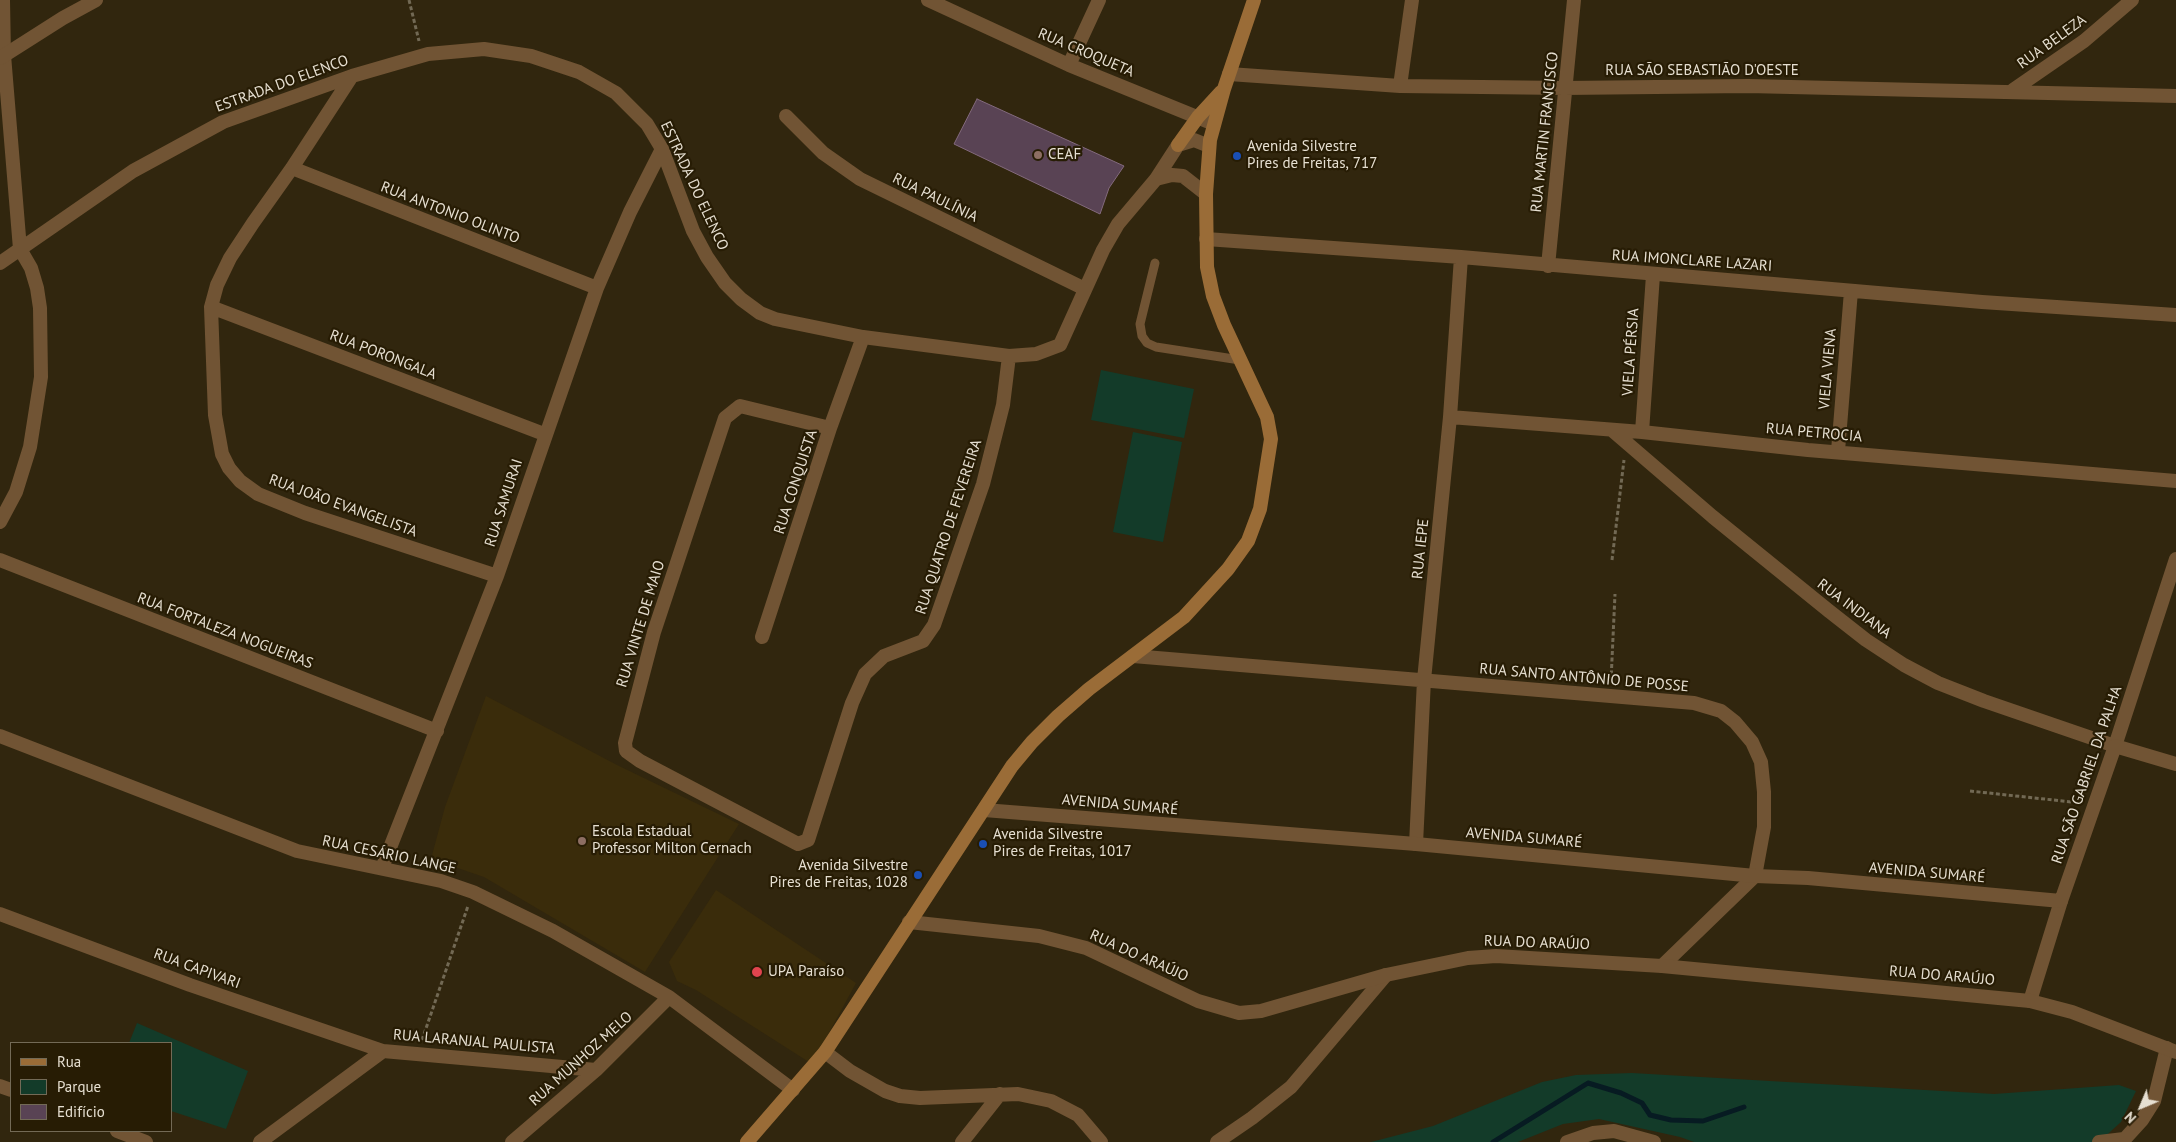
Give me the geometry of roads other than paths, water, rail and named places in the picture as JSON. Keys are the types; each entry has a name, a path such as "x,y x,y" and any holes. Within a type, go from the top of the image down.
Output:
{"main road":[{"path":"747,1142 825,1052 1012,766 1032,742 1058,716 1184,617 1228,569 1248,541 1260,509 1271,439 1267,417 1213,296 1206,239 1206,194 1209,146 1214,124 1228,74 1254,0"},
{"path":"1178,145 1198,117 1224,90"}],"street":[{"path":"0,522 16,492 30,447 41,377 38,288 20,248 2,56 3,0"},
{"path":"2,56 96,0"},
{"name":"RUA CROQUETA","path":"928,0 949,4 1069,64 1214,124"},
{"path":"1069,64 1099,0"},
{"path":"1400,86 1412,0"},
{"name":"RUA MARTIN FRANCISCO","path":"1548,266 1574,0"},
{"name":"RUA BELEZA","path":"2013,90 2084,41 2132,0"},
{"name":"ESTRADA DO ELENCO","path":"0,263 133,171 223,122 352,76 422,56 484,49 531,56 579,72 616,93 648,124 662,150 693,231 702,248 726,283 741,299 760,313 775,319 863,337 1009,356 1036,354 1060,345 1103,250 1118,224 1156,179 1178,145"},
{"name":"RUA SÃO SEBASTIÃO D'OESTE","path":"1228,74 1400,86 1564,88 1748,86 1978,92 2013,90 2176,96"},
{"name":"RUA JOÃO EVANGELISTA","path":"352,76 230,258 211,307 215,415 222,454 229,468 240,481 258,494 305,513 497,576"},
{"name":"RUA PAULÍNIA","path":"786,116 823,153 860,179 1085,288"},
{"path":"1178,145 1194,140 1209,146"},
{"name":"RUA SAMURAI","path":"382,868 438,731 497,576 544,434 597,288 630,212 662,150"},
{"name":"RUA ANTONIO OLINTO","path":"292,168 597,288"},
{"path":"1156,179 1172,175 1183,176 1206,194"},
{"name":"RUA IMONCLARE LAZARI","path":"1206,239 1461,257 1548,266 1794,284 1851,291 2176,315"},
{"name":"RUA IEPE","path":"1416,844 1424,680 1450,417 1461,257"},
{"name":"VIELA PÉRSIA","path":"1642,432 1652,274"},
{"name":"VIELA VIENA","path":"1838,451 1851,291"},
{"name":"RUA PORONGALA","path":"211,307 544,434"},
{"name":"RUA CONQUISTA","path":"762,637 830,428 863,337"},
{"name":"RUA QUATRO DE FEVEREIRA","path":"808,840 859,684 875,663 895,651 923,641 934,625 983,484 1003,405 1009,356"},
{"name":"RUA VINTE DE MAIO","path":"808,840 798,844 793,842 640,761 626,751 625,744 654,632 725,418 740,406 830,428"},
{"name":"RUA PETROCIA","path":"1450,417 1642,432 2176,481"},
{"name":"RUA INDIANA","path":"1613,431 1713,517 1829,611 1866,640 1904,665 1938,683 1984,701 2115,746 2176,764"},
{"name":"RUA SÃO GABRIEL DA PALHA","path":"2030,1001 2061,901 2115,746 2176,559"},
{"name":"RUA FORTALEZA NOGUEIRAS","path":"0,560 438,731"},
{"name":"RUA SANTO ANTÔNIO DE POSSE","path":"1134,656 1694,703 1721,711 1735,722 1752,742 1762,762 1764,827 1754,876"},
{"name":"RUA CESÁRIO LANGE","path":"0,736 297,850 441,881 473,892 553,931 670,997 794,1090"},
{"name":"AVENIDA SUMARÉ","path":"984,810 1416,844 1754,876 1808,878 2061,901"},
{"path":"1662,966 1754,876"},
{"name":"RUA CAPIVARI","path":"0,914 190,985 383,1051"},
{"name":"RUA DO ARAÚJO","path":"909,922 1039,936 1086,948 1198,1000 1238,1013 1261,1011 1386,975 1468,958 1496,956 1662,966 2030,1001 2072,1012 2171,1050"},
{"path":"1217,1142 1292,1087 1386,975"},
{"name":"RUA MUNHOZ MELO","path":"512,1142 596,1070 670,997"},
{"path":"2099,1142 2123,1141 2142,1120 2154,1101 2171,1050"},
{"name":"RUA LARANJAL PAULISTA","path":"260,1142 383,1051 418,1052 596,1070"},
{"path":"825,1052 876,1086 900,1096 920,1098 1018,1094 1051,1101 1078,1115 1095,1133 1100,1142"},
{"path":"962,1142 1000,1094"},
{"path":"1568,1142 1604,1131 1624,1132 1654,1142"},
{"path":"120,1132 146,1142"}],"lane":[{"path":"1154,263 1140,324 1142,336 1147,343 1156,347 1240,360"}],"waterway":[{"path":"1493,1142 1588,1083 1621,1093 1642,1103 1650,1115 1671,1120 1703,1121 1744,1107"}],"place":[{"name":"CEAF","path":"1038,155"},
{"name":"Avenida Silvestre Pires de Freitas, 717","path":"1237,156"},
{"name":"Escola Estadual Professor Milton Cernach","path":"582,841"},
{"name":"Avenida Silvestre Pires de Freitas, 1017","path":"983,844"},
{"name":"Avenida Silvestre Pires de Freitas, 1028","path":"918,875"},
{"name":"UPA Paraíso","path":"757,972"}]}
